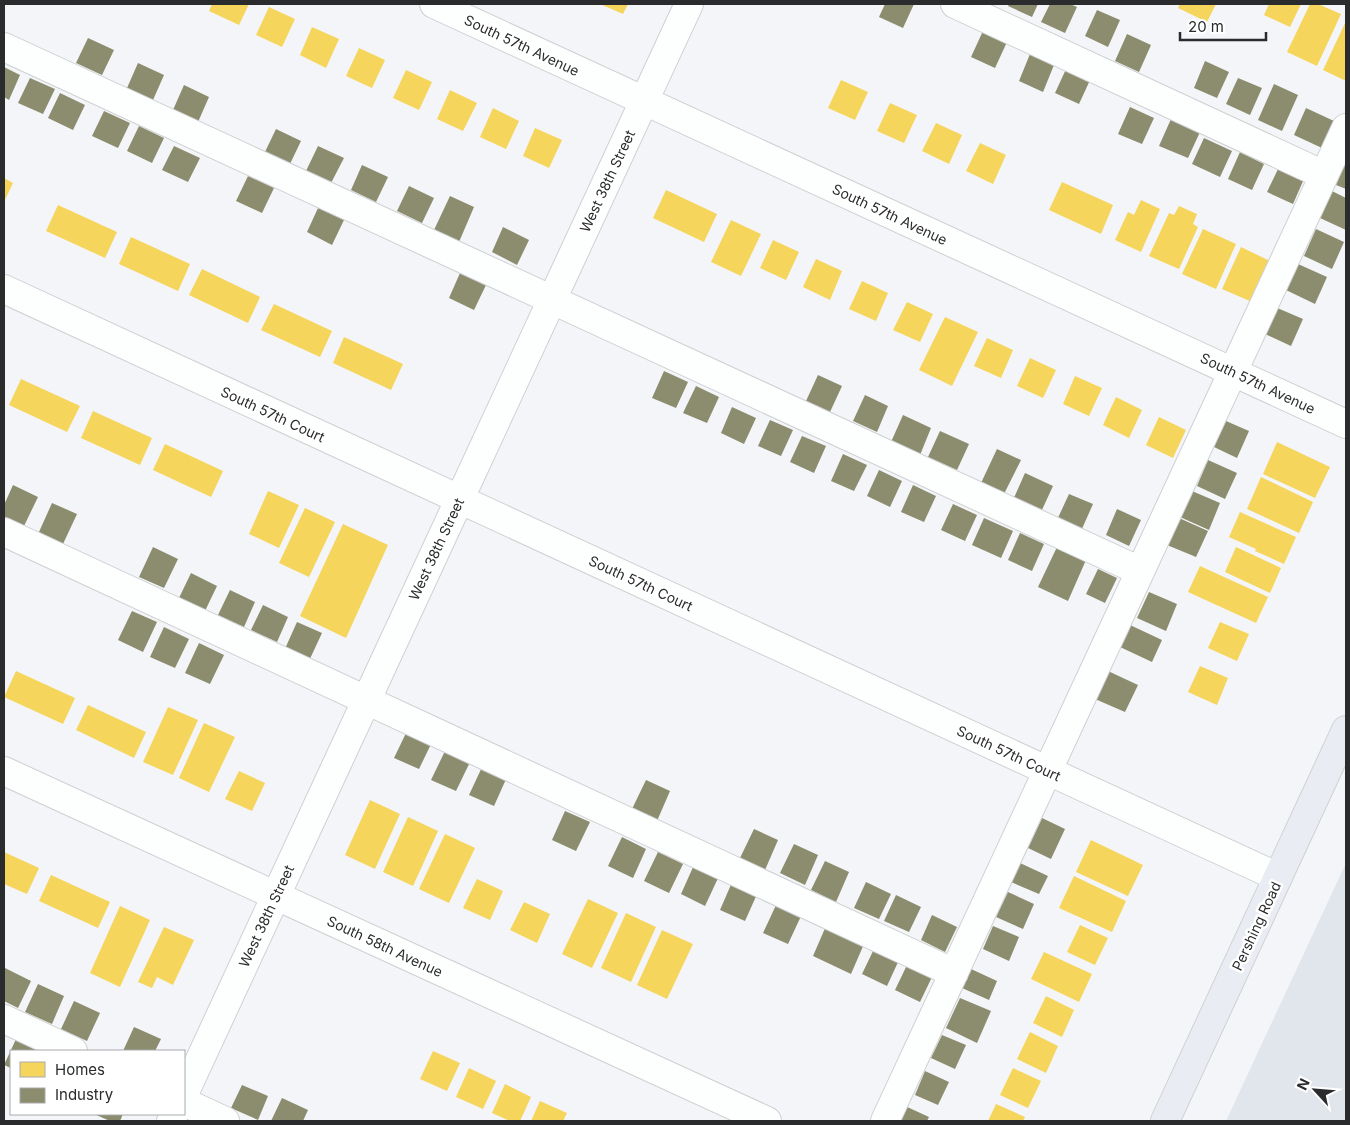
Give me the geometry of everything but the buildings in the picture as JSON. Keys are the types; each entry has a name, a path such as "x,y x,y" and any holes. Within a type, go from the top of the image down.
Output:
{"main road":[{"name":"Pershing Road","path":"1165,1121 1346,730"}],"street":[{"name":"South 57th Avenue","path":"434,4 1346,424"},
{"name":"West 38th Street","path":"185,1092 689,4"},
{"path":"955,4 1324,175"},
{"path":"4,47 1140,571"},
{"path":"885,1121 1346,128"},
{"name":"South 57th Court","path":"4,289 1278,877"},
{"path":"4,532 954,973"},
{"name":"South 58th Avenue","path":"4,771 767,1121"},
{"path":"4,1019 70,1050"},
{"path":"185,1102 225,1121"}],"shaded area":[{"path":"1346,863 1346,1121 1226,1121"}]}
